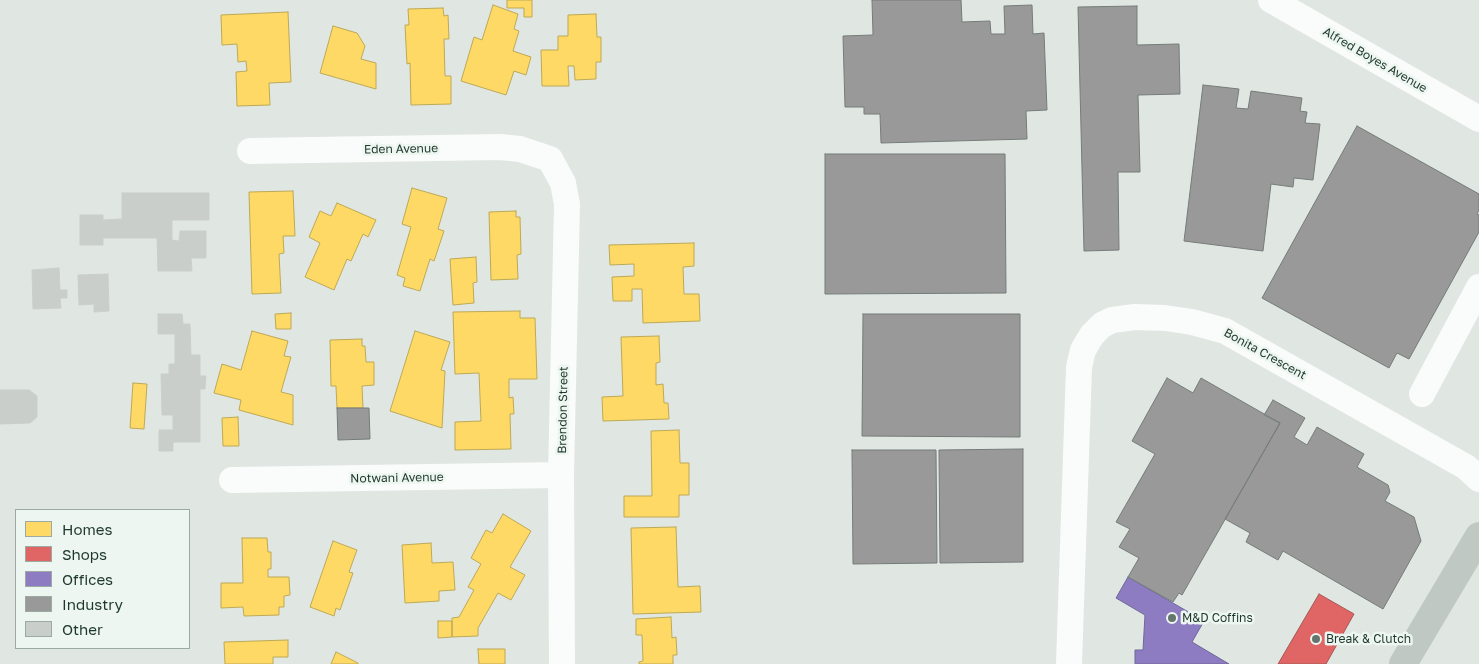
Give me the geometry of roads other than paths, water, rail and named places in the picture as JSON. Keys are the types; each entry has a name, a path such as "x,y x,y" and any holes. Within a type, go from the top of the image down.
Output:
{"main road":[{"path":"1404,664 1479,536"}],"street":[{"name":"Alfred Boyes Avenue","path":"1271,0 1479,119"},
{"name":"Eden Avenue","path":"250,151 500,147 520,149 550,159"},
{"name":"Brendon Street","path":"550,159 563,183 567,204 561,475 562,664"},
{"path":"1422,394 1479,287"},
{"name":"Bonita Crescent","path":"1069,664 1079,367 1083,350 1092,335 1102,325 1112,320 1135,317 1155,318 1192,322 1226,331 1466,467 1479,479"},
{"name":"Notwani Avenue","path":"232,480 561,475"}],"place":[{"name":"M&D Coffins","path":"1172,618"},
{"name":"Break & Clutch","path":"1316,639"}]}
